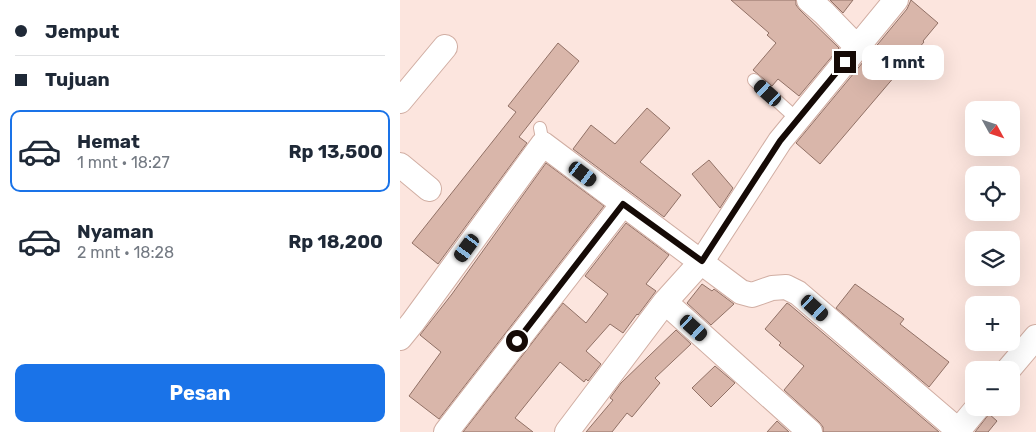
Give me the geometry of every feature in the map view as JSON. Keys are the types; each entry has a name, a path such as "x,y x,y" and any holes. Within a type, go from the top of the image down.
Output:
{"street":[{"path":"809,0 857,47"},
{"path":"567,432 665,302 702,261 780,141 896,0"},
{"path":"400,101 445,48"},
{"path":"400,338 419,314 542,136 623,204 702,261 741,292 752,295 772,288 786,287 798,293 958,431 970,416"},
{"path":"400,165 428,189"},
{"path":"446,432 623,204"},
{"path":"665,302 810,432"},
{"path":"1016,361 1036,337"}],"lane":[{"path":"754,80 797,119"}],"building":[{"path":"731,0 796,0 796,5 800,10 839,48 799,96 778,79 772,86 753,70 776,43 767,35 769,33"},
{"path":"830,0 853,0 843,13"},
{"path":"911,0 938,23 820,164 796,143 907,9"},
{"path":"558,43 579,61 519,137 527,143 438,264 412,243 516,112 508,106"},
{"path":"647,108 670,128 640,162 681,195 664,217 573,149 591,125 615,144"},
{"path":"709,160 733,188 720,208 692,174"},
{"path":"546,163 604,206 439,419 409,396 441,352 420,335 452,294"},
{"path":"626,223 669,255 646,284 656,291 623,333 610,324 586,351 601,364 588,381 586,379 584,382 560,362 515,418 533,432 463,432 563,303 586,323 608,294 585,276"},
{"path":"702,284 712,291 714,289 734,304 711,325 687,303"},
{"path":"855,284 904,319 900,324 949,362 929,387 836,308"},
{"path":"787,303 939,432 823,432 823,427 819,422 784,390 804,366 779,345 781,343 765,329"},
{"path":"676,330 691,344 655,378 660,383 632,417 627,413 612,432 586,432 613,400 610,398 621,383"},
{"path":"715,366 735,383 711,407 692,388"},
{"path":"987,416 991,416 997,421 988,432 975,432"},
{"path":"777,421 789,432 767,432"}],"route":[{"path":"517,341 623,204 702,261 780,141 845,62"}]}
